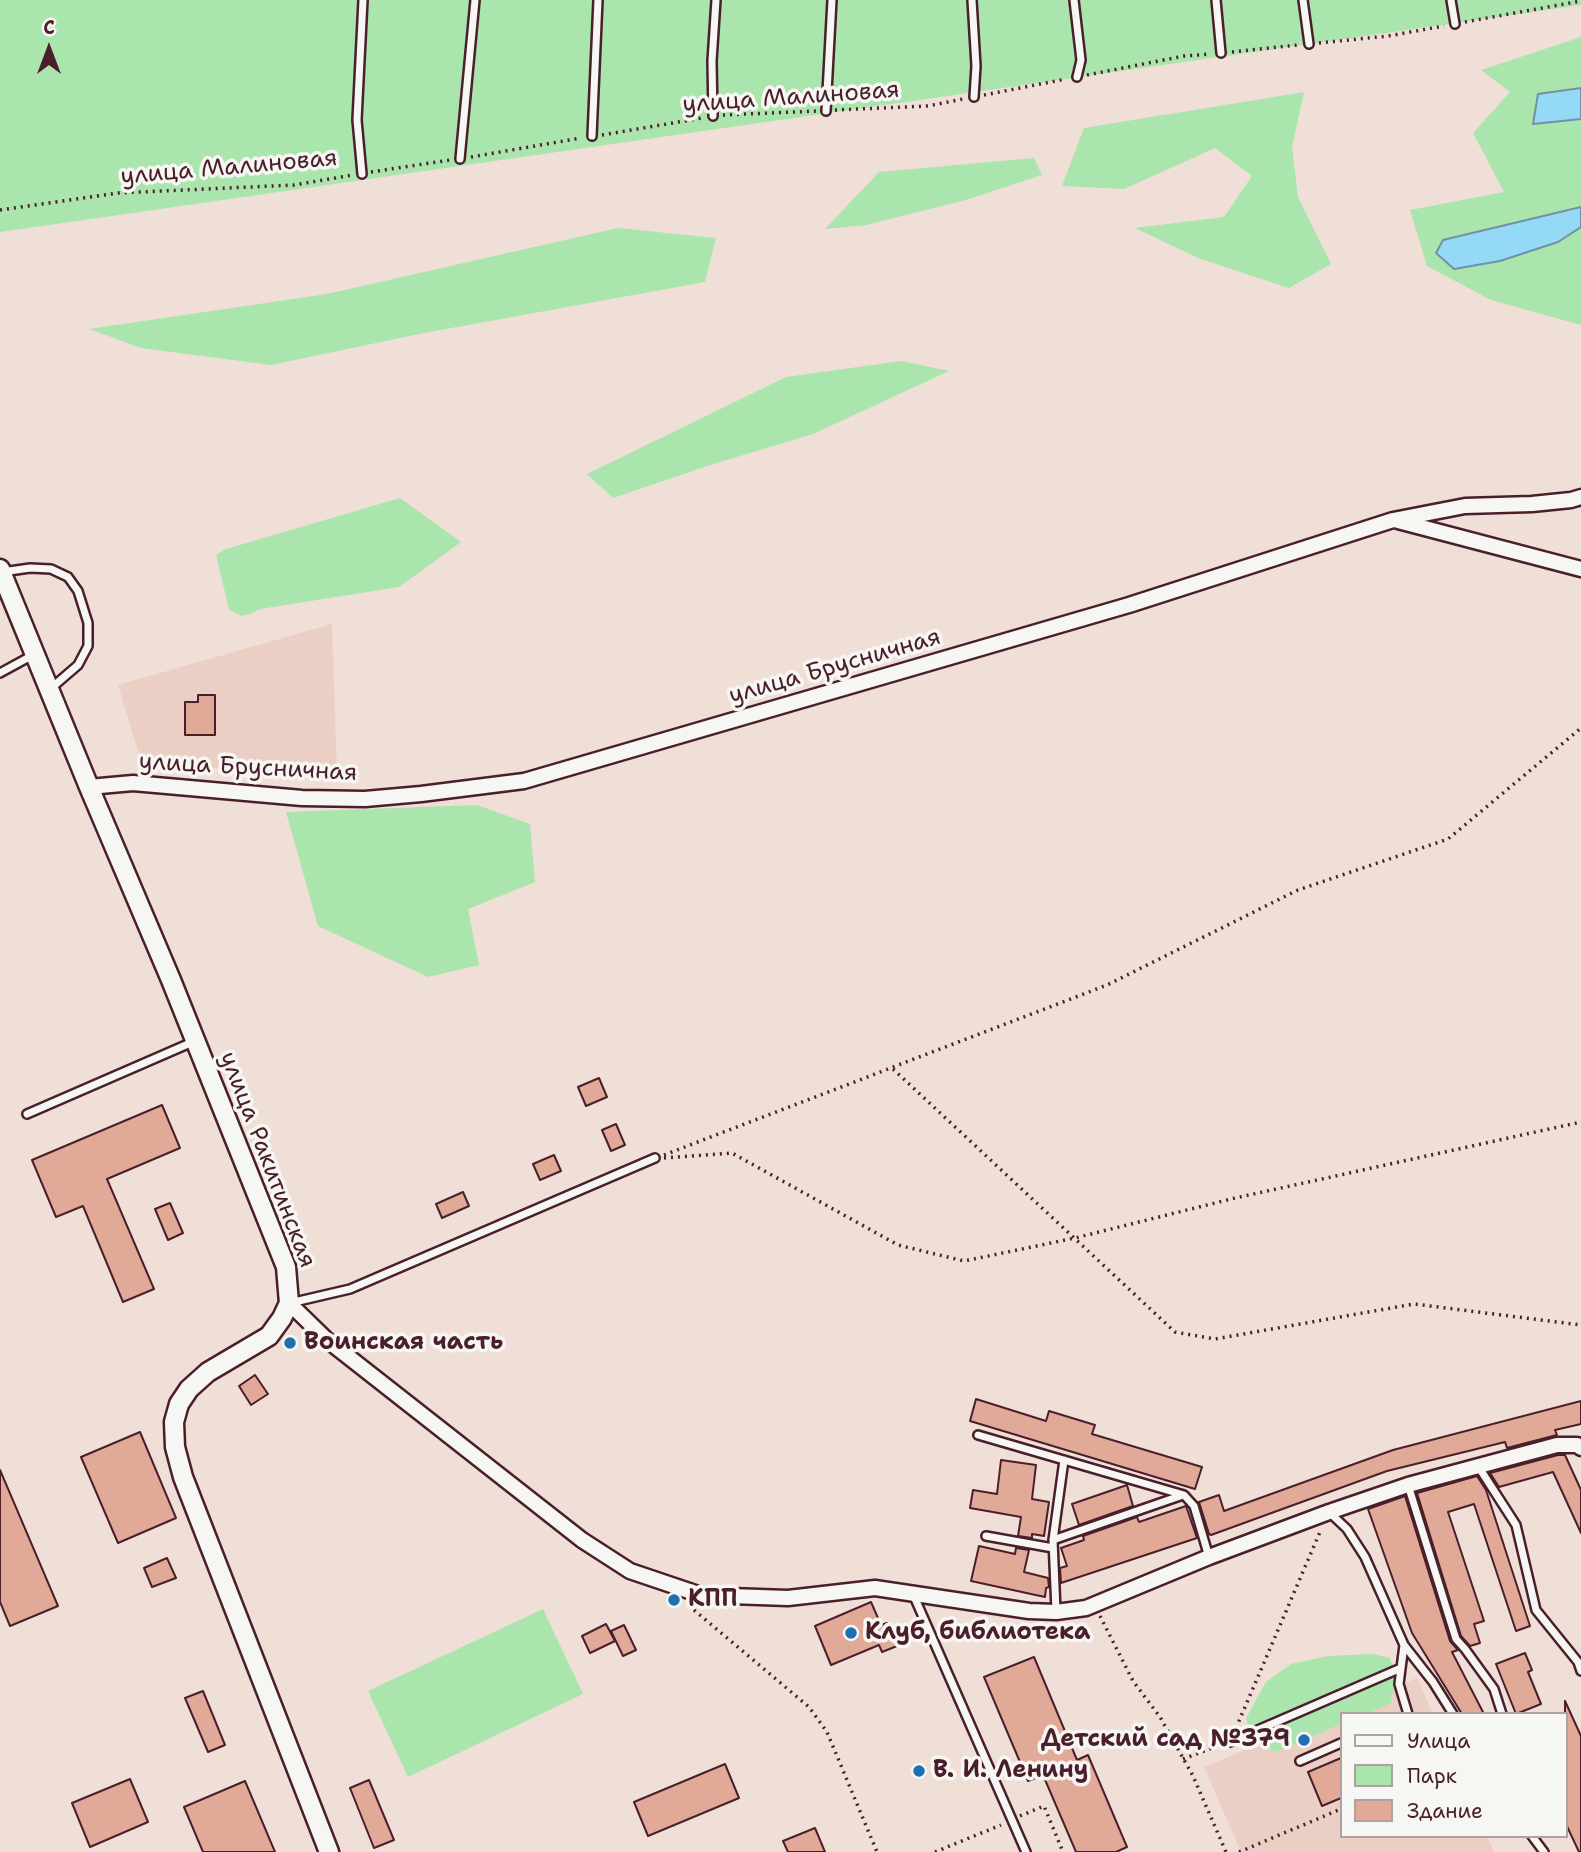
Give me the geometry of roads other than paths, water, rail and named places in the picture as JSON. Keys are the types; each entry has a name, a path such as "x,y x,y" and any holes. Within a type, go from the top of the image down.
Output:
{"street":[{"name":"улица Брусничная","path":"89,787 133,783 302,798 365,799 524,781 1129,605 1393,520 1465,506 1532,504 1581,497"},
{"path":"1393,520 1581,569"},
{"name":"улица Ракитинская","path":"1,571 196,1041 286,1267 289,1303 282,1318 269,1336 208,1372 189,1389 179,1404 174,1422 175,1447 183,1477 329,1852"},
{"path":"289,1303 327,1340 582,1540 631,1571 701,1595 788,1598 875,1588 1029,1611 1056,1612 1086,1608 1209,1557 1408,1485 1557,1446 1577,1445 1581,1448"}],"lane":[{"path":"362,174 357,120 363,0"},
{"path":"460,159 475,0"},
{"path":"592,136 598,0"},
{"path":"713,117 712,61 716,0"},
{"path":"826,111 832,0"},
{"path":"972,0 976,66 974,97"},
{"path":"1073,0 1081,60 1077,77"},
{"path":"1216,0 1221,53"},
{"path":"1303,0 1310,44"},
{"path":"1451,0 1455,24"},
{"path":"1,571 51,569 68,577 78,591 88,623 88,646 78,665 49,690"},
{"path":"0,673 34,654"},
{"path":"27,1114 196,1041"},
{"path":"289,1303 350,1289 655,1158"},
{"path":"978,1435 1184,1495 1194,1506 1209,1557"},
{"path":"1056,1612 1053,1544 1064,1460"},
{"path":"1478,1466 1516,1525 1536,1610 1578,1662 1581,1671"},
{"path":"1408,1485 1455,1639 1494,1689 1501,1712"},
{"path":"986,1536 1053,1544 1184,1495"},
{"path":"1329,1512 1347,1529 1365,1557 1404,1645 1433,1682 1452,1712"},
{"path":"913,1593 1026,1852"},
{"path":"1404,1645 1399,1684 1407,1712"},
{"path":"1230,1742 1401,1668"},
{"path":"1300,1761 1340,1743"}],"water":[{"path":"1581,88 1581,119 1533,124 1538,94"},
{"path":"1581,207 1581,227 1558,242 1500,261 1454,269 1436,253 1443,240"}],"place":[{"name":"Воинская часть","path":"290,1343"},
{"name":"КПП","path":"674,1600"},
{"name":"Клуб, библиотека","path":"851,1633"},
{"name":"Детский сад №379","path":"1304,1740"},
{"name":"В. И. Ленину","path":"919,1771"}]}
